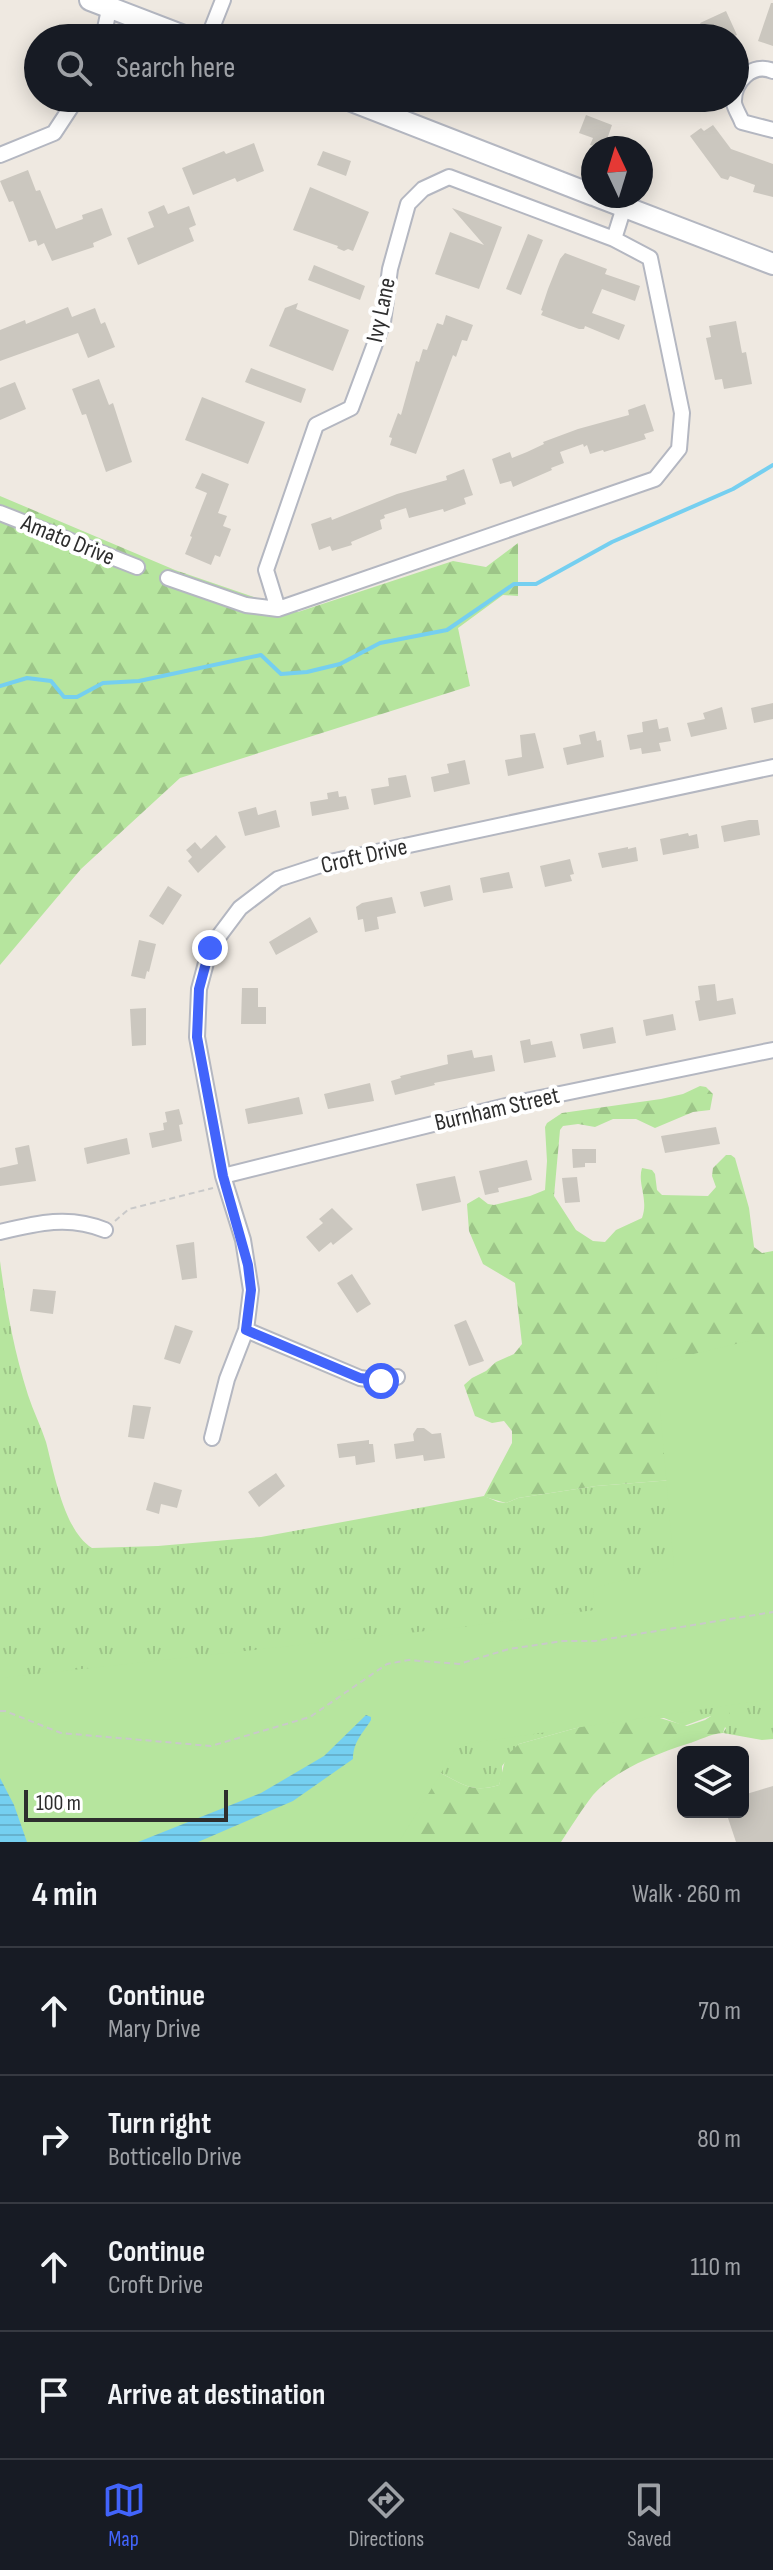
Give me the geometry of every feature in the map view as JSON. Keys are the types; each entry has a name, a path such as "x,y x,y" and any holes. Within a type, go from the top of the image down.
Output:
{"main road":[{"path":"90,0 110,4 156,24"},
{"path":"380,112 581,190"},
{"path":"627,208 773,264"}],"street":[{"path":"214,24 223,0"},
{"path":"106,24 110,4"},
{"path":"749,72 765,67 773,71"},
{"path":"0,155 54,133 68,112"},
{"path":"738,112 742,122 773,130"},
{"name":"Ivy Lane","path":"168,578 246,605 278,609 655,479 679,449 682,413 650,258 614,239 449,177 423,189 408,204 390,269 383,322 351,408 316,425 266,570 278,609"},
{"path":"614,239 624,208"},
{"name":"Amato Drive","path":"0,513 137,567"},
{"name":"Croft Drive","path":"212,1438 227,1379 246,1330 251,1290 248,1265 223,1176 197,1037 199,989 210,948 240,908 278,879 330,862 773,767"},
{"name":"Burnham Street","path":"223,1176 526,1101 773,1050"},
{"path":"0,1232 57,1220 82,1222 105,1230"},
{"path":"246,1330 360,1378 381,1381 397,1377"}],"path":[{"path":"105,1230 129,1209 215,1187 223,1176"},
{"path":"0,1711 61,1733 211,1746 310,1717 387,1664 409,1660 459,1664 509,1649 563,1641 595,1641 773,1612"}],"green space":[{"path":"0,496 175,570 298,612 453,561 486,567 518,543 518,596 503,595 458,628 470,686 180,778 81,869 0,965"},
{"path":"700,1086 713,1094 710,1110 693,1112 655,1128 636,1119 613,1119 595,1127 578,1124 563,1126 560,1130 554,1196 576,1230 593,1241 605,1242 616,1230 642,1218 642,1168 655,1174 657,1190 662,1195 708,1196 716,1187 713,1168 726,1155 735,1158 749,1208 754,1247 762,1253 773,1251 773,1472 596,1486 518,1498 506,1503 485,1497 512,1443 512,1431 504,1421 492,1423 475,1416 464,1385 496,1362 514,1354 522,1344 515,1283 483,1264 469,1231 467,1204 479,1197 494,1205 545,1190 545,1127 562,1113 661,1099"},
{"path":"0,1261 8,1312 30,1401 46,1442 67,1515 82,1540 92,1548 261,1537 484,1496 506,1503 518,1498 596,1486 773,1472 773,1739 723,1733 726,1728 711,1716 684,1726 664,1718 594,1723 519,1744 502,1766 499,1785 481,1788 467,1786 438,1772 0,1778"},
{"path":"773,1335 773,1699 458,1745 399,1842 0,1842 0,1678 595,1610 593,1588 674,1567 656,1363"},
{"path":"723,1708 730,1712 723,1733 677,1746 637,1764 602,1786 561,1842 198,1842 438,1772 474,1788 499,1785 506,1756 519,1744 594,1723 653,1716 687,1726 705,1720"}],"water":[{"path":"366,1715 371,1720 357,1743 353,1759 293,1801 198,1842 138,1842 261,1793 324,1756"},
{"path":"0,1778 14,1805 27,1842 0,1842"}],"building":[{"path":"773,3 773,46 758,41"},
{"path":"726,11 732,24 700,24"},
{"path":"586,115 612,125 608,136 579,133"},
{"path":"713,125 731,149 773,164 773,197 753,192 755,185 730,176 728,180 721,178 690,136 701,128 704,131"},
{"path":"254,143 264,171 237,182 235,178 193,195 182,168"},
{"path":"323,151 351,161 346,176 317,165"},
{"path":"28,170 56,229 102,208 112,235 93,243 94,247 52,261 44,243 38,246 36,240 29,242 13,201 9,202 0,181"},
{"path":"310,187 369,212 353,251 344,251 293,230"},
{"path":"164,205 168,214 189,206 196,225 189,228 194,241 138,265 127,238 154,227 148,212"},
{"path":"452,208 502,227 479,289 435,274 450,232 484,245"},
{"path":"528,234 543,240 521,295 506,289"},
{"path":"565,253 607,269 605,274 640,286 635,301 602,289 592,313 625,325 619,340 585,326 579,329 541,315 548,289"},
{"path":"314,265 365,286 360,300 308,280"},
{"path":"298,303 296,309 349,330 333,371 269,346 285,308"},
{"path":"68,307 72,317 95,308 101,324 105,322 115,347 88,358 78,333 0,361 0,330 25,320 26,324"},
{"path":"446,315 473,325 467,341 462,340 456,357 453,355 416,454 390,445 392,438 389,437 398,413 401,415 416,361 419,362 423,349 427,350 437,323 443,325"},
{"path":"736,321 752,384 724,389 722,379 715,380 706,338 711,337 709,326"},
{"path":"251,368 306,389 301,403 245,382"},
{"path":"99,379 109,405 113,403 132,462 106,472 86,414 82,415 72,389"},
{"path":"15,382 26,409 0,420 0,388"},
{"path":"202,397 265,422 248,464 185,440"},
{"path":"645,404 654,431 644,434 646,439 590,454 587,445 584,447 583,444 560,452 564,463 552,470 513,487 511,481 500,484 492,459 510,452 512,458 578,429 629,415 628,410"},
{"path":"464,469 473,495 464,498 466,504 444,512 443,509 409,518 406,508 384,515 385,518 380,520 382,529 351,542 352,545 332,551 330,546 319,550 311,524 331,517 332,520 397,494 447,480 446,476"},
{"path":"202,473 229,484 218,513 227,516 223,526 231,529 220,557 215,555 211,565 185,554 207,493 195,488"},
{"path":"773,703 773,719 754,723 751,708"},
{"path":"722,707 727,729 691,737 687,723 705,719 703,713"},
{"path":"657,719 659,729 668,727 671,741 659,743 661,751 642,754 641,748 630,750 627,735 643,732 642,722"},
{"path":"595,731 597,741 601,740 604,757 567,765 563,748 581,744 579,735"},
{"path":"535,733 544,768 508,776 505,760 522,757 520,735"},
{"path":"465,760 470,784 434,792 431,777 449,773 447,764"},
{"path":"406,775 411,797 374,805 371,789 389,786 388,778"},
{"path":"338,791 339,797 346,796 349,809 312,816 310,802 328,799 327,793"},
{"path":"256,807 258,815 276,810 280,827 245,836 238,812"},
{"path":"758,820 760,835 724,842 721,826"},
{"path":"688,833 689,836 697,834 699,848 663,855 660,839"},
{"path":"216,835 226,847 198,873 188,861 192,857 186,850 195,842 201,849"},
{"path":"636,847 638,861 602,868 598,853"},
{"path":"570,859 574,874 570,875 572,881 545,887 540,866"},
{"path":"509,872 513,888 483,893 480,878"},
{"path":"450,885 453,900 424,907 420,892"},
{"path":"168,886 182,895 163,925 149,916"},
{"path":"392,897 396,913 377,917 379,929 365,932 363,919 358,920 356,907"},
{"path":"310,917 318,932 276,955 269,942"},
{"path":"139,940 156,944 145,979 131,976"},
{"path":"715,984 717,1001 733,998 736,1014 699,1021 695,1001 700,1000 698,986"},
{"path":"242,988 258,988 258,1007 266,1007 266,1024 241,1024"},
{"path":"146,1008 146,1045 132,1046 130,1009"},
{"path":"673,1014 676,1030 646,1036 643,1020"},
{"path":"613,1027 616,1043 583,1049 580,1034"},
{"path":"530,1039 531,1045 552,1041 556,1057 524,1063 520,1041"},
{"path":"472,1050 474,1058 492,1055 495,1071 434,1083 395,1095 391,1081 448,1064 447,1055"},
{"path":"370,1083 374,1101 328,1109 324,1094"},
{"path":"299,1097 303,1114 248,1124 245,1109"},
{"path":"179,1109 183,1124 179,1125 182,1141 152,1148 149,1133 164,1130 163,1123 167,1122 165,1112"},
{"path":"716,1127 720,1144 665,1153 661,1136"},
{"path":"127,1138 130,1154 87,1164 84,1148"},
{"path":"29,1145 36,1181 0,1186 0,1168 18,1164 15,1148"},
{"path":"572,1149 596,1149 596,1163 573,1168"},
{"path":"527,1160 532,1180 498,1188 499,1192 485,1195 479,1171"},
{"path":"455,1176 461,1202 422,1211 416,1184"},
{"path":"577,1177 580,1202 565,1203 562,1178"},
{"path":"332,1208 353,1229 319,1252 306,1237 323,1223 319,1219"},
{"path":"194,1242 197,1278 182,1280 176,1245"},
{"path":"352,1274 371,1304 357,1313 337,1283"},
{"path":"33,1289 56,1291 53,1314 30,1311"},
{"path":"466,1320 484,1361 469,1366 454,1325"},
{"path":"175,1325 193,1331 180,1364 164,1359"},
{"path":"133,1405 151,1407 144,1439 128,1437"},
{"path":"417,1428 424,1428 432,1434 441,1433 445,1458 424,1461 423,1455 396,1459 394,1444 414,1441 413,1434"},
{"path":"369,1440 369,1444 373,1444 375,1462 356,1465 355,1456 339,1458 337,1444"},
{"path":"276,1473 285,1486 259,1507 248,1492"},
{"path":"154,1482 182,1490 177,1508 161,1504 159,1514 146,1510"},
{"path":"773,1786 773,1842 736,1842 728,1818 749,1818 749,1793"}],"waterway":[{"path":"0,686 27,678 51,681 64,697 77,697 103,683 139,681 261,655 281,674 340,664 380,643 447,630 514,584 536,584 612,542 733,489 773,465"}],"route":[{"path":"210,948 199,989 197,1037 223,1176 248,1265 251,1290 246,1330 360,1378 381,1381"}]}
